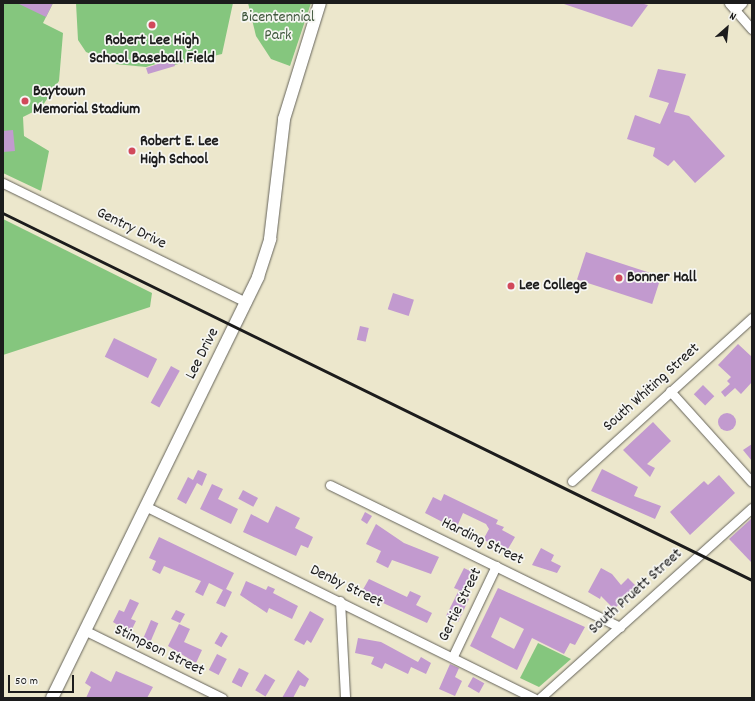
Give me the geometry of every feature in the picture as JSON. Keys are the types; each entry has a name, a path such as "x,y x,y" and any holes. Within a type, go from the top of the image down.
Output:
{"main road":[{"name":"Lee Drive","path":"52,698 246,302 270,239 284,119 320,3"}],"street":[{"path":"742,3 732,6 752,29"},
{"name":"Gentry Drive","path":"3,184 246,302"},
{"name":"South Whiting Street","path":"572,481 670,391 750,324"},
{"path":"670,391 752,482"},
{"name":"Harding Street","path":"330,485 620,626"},
{"name":"Denby Street","path":"145,506 453,656 534,698"},
{"name":"South Pruett Street","path":"540,698 752,508"},
{"name":"Gertie Street","path":"453,656 496,566"},
{"path":"340,601 345,698"},
{"name":"Stimpson Street","path":"84,630 222,698"}],"green space":[{"name":"Baytown Memorial Stadium","path":"3,3 53,3 43,23 63,33 59,81 41,108 23,117 24,136 49,151 41,191 3,173"},
{"name":"Robert Lee High School Baseball Field","path":"76,3 233,3 222,54 174,65 172,59 146,67 115,64 86,52 78,40"},
{"name":"Bicentennial Park","path":"248,3 311,3 290,66 271,59 256,36"},
{"path":"3,219 152,293 150,307 3,355"},
{"path":"538,643 571,659 539,687 520,678"}],"building":[{"path":"17,3 53,3 46,17"},
{"path":"561,3 640,3 648,5 632,27"},
{"path":"173,59 175,66 148,74 146,68"},
{"path":"658,69 686,74 674,112 689,116 725,156 695,183 674,160 668,166 653,156 655,148 627,139 635,115 660,124 669,103 649,97"},
{"path":"13,130 15,151 3,152 3,131"},
{"name":"Bonner Hall","path":"586,252 661,276 652,304 577,280"},
{"path":"393,293 414,300 409,316 388,309"},
{"path":"360,326 369,328 366,342 357,340"},
{"path":"114,338 157,359 148,378 105,357"},
{"path":"738,344 752,357 752,382 741,394 735,388 725,397 721,392 730,384 727,381 731,377 718,365"},
{"path":"171,366 180,371 159,408 151,403"},
{"path":"703,385 714,396 705,406 694,394"},
{"path":"727,413 733,416 736,422 733,428 727,431 721,428 718,422 721,416"},
{"path":"653,422 671,441 647,464 655,468 650,477 623,450"},
{"path":"752,444 752,461 743,450"},
{"path":"602,469 638,487 634,496 661,506 655,519 591,491"},
{"path":"198,470 207,474 202,486 197,483 186,504 177,499 188,477 193,480"},
{"path":"719,475 735,493 690,535 670,512 704,481 708,485"},
{"path":"212,484 223,489 218,499 238,509 231,524 200,509"},
{"path":"243,490 258,498 253,507 238,499"},
{"path":"444,494 498,520 496,524 504,527 502,530 515,537 508,549 483,540 489,529 486,524 463,513 456,529 425,513 433,497 441,501"},
{"path":"276,506 300,518 295,528 313,537 308,548 301,545 296,556 243,532 251,514 268,523"},
{"path":"365,512 372,516 367,524 361,520"},
{"path":"752,518 752,563 729,539"},
{"path":"376,524 404,543 439,557 431,574 392,560 388,568 376,562 381,551 366,544"},
{"path":"159,537 234,573 226,589 232,592 225,607 216,603 223,590 209,583 203,596 195,592 201,581 164,566 160,574 152,570 156,561 149,558"},
{"path":"541,548 554,555 551,561 561,566 557,573 532,565"},
{"path":"464,568 474,573 463,596 469,599 458,622 446,616 459,590 454,588"},
{"path":"601,568 612,574 621,585 628,578 637,587 614,609 601,596 600,599 588,592"},
{"path":"369,579 407,597 410,591 421,596 416,605 432,613 427,623 361,593"},
{"path":"246,581 266,590 268,586 275,589 273,593 298,606 292,619 269,608 267,613 240,595"},
{"path":"498,588 585,627 575,645 570,643 564,654 532,638 517,670 470,646","holes":["500,617 524,629 514,649 491,637"]},
{"path":"130,599 139,603 131,619 136,621 130,633 113,622 119,610 124,612"},
{"path":"176,610 185,614 180,623 171,619"},
{"path":"310,611 324,619 311,643 307,640 304,645 294,640"},
{"path":"151,620 158,623 151,642 143,638"},
{"path":"179,624 190,629 184,642 202,650 196,663 168,646"},
{"path":"221,632 228,636 221,647 214,643"},
{"path":"358,638 381,642 418,662 421,657 431,663 426,674 411,667 408,674 385,663 382,669 371,664 374,657 355,653"},
{"path":"217,654 227,659 219,675 209,670"},
{"path":"450,664 459,668 455,677 462,681 455,696 439,689"},
{"path":"239,668 249,673 242,687 232,682"},
{"path":"298,670 309,679 305,687 300,685 293,698 282,698"},
{"path":"91,671 111,682 116,671 153,687 147,698 86,698 91,687 85,683"},
{"path":"265,674 275,680 266,696 255,690"},
{"path":"473,677 484,683 479,693 468,687"}],"railway":[{"path":"3,213 752,580"}],"place":[{"name":"Robert Lee High School Baseball Field","path":"152,25"},
{"name":"Baytown Memorial Stadium","path":"25,101"},
{"name":"Robert E. Lee High School","path":"132,151"},
{"name":"Bonner Hall","path":"619,278"},
{"name":"Lee College","path":"511,286"}]}
